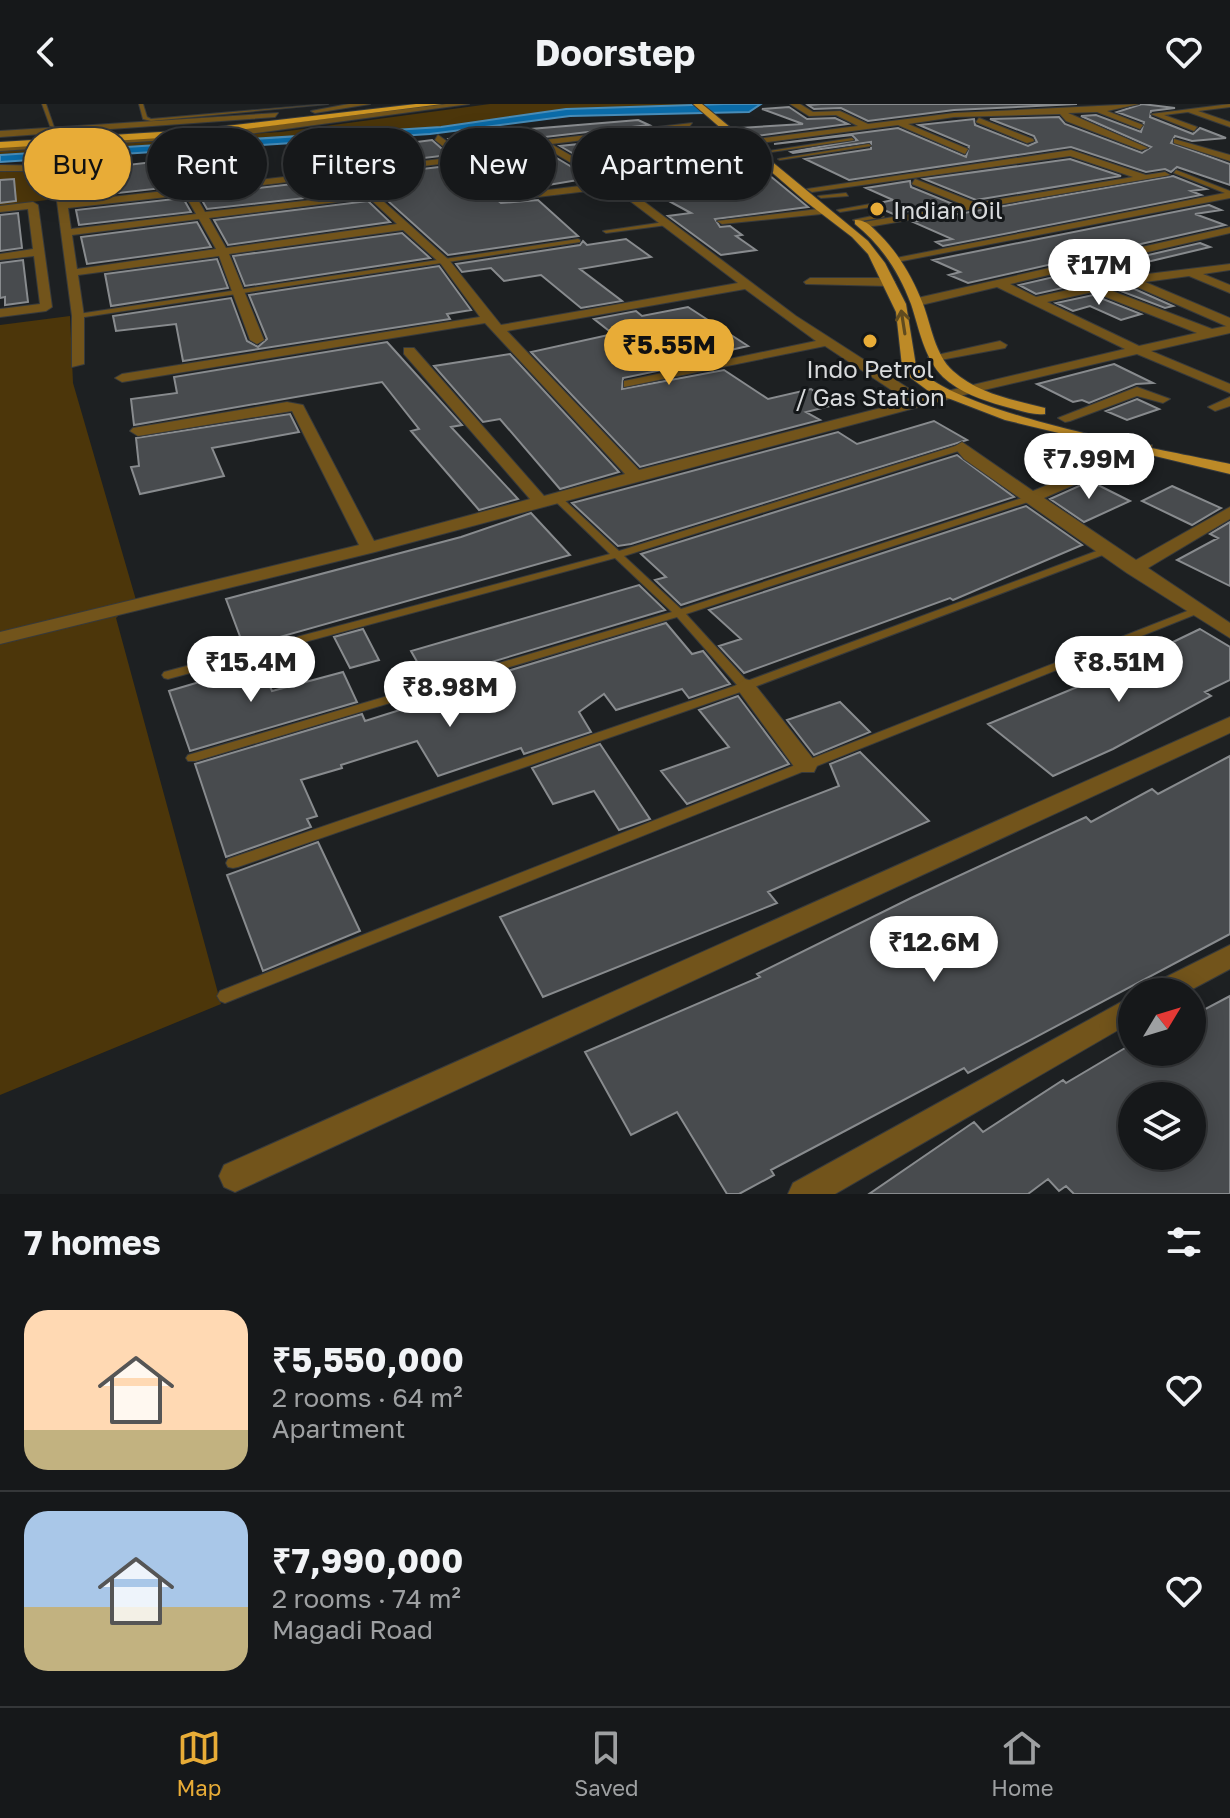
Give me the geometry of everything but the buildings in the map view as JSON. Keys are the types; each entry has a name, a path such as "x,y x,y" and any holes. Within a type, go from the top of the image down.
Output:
{"highway":[{"path":"280,122 406,104"},
{"path":"0,141 131,138 438,104"}],"main road":[{"path":"697,104 718,113 738,128"},
{"path":"772,155 833,208 877,259 903,315 907,354 913,373 946,395 1001,415 1230,469"},
{"path":"772,159 787,181 859,223 897,259 917,302 935,357 948,374 969,389 1065,418 1230,458"}],"street":[{"path":"0,141 366,104"},
{"path":"0,141 242,132 465,104"},
{"path":"794,104 812,114 854,106"},
{"path":"817,104 865,126"},
{"path":"1012,104 1028,111"},
{"path":"1087,104 1140,127"},
{"path":"1030,141 979,120 1135,104"},
{"path":"1162,104 1230,125"},
{"path":"1194,129 1155,114 1230,105"},
{"path":"920,108 940,117"},
{"path":"1062,111 1069,119 1144,148"},
{"path":"772,147 865,126 940,117 1044,112"},
{"path":"1215,120 1230,118"},
{"path":"896,122 965,151"},
{"path":"556,144 689,125"},
{"path":"1177,141 1230,158"},
{"path":"1045,144 1144,178"},
{"path":"816,193 1071,153"},
{"path":"0,168 56,167 64,238 78,316 77,364"},
{"path":"859,223 1171,174"},
{"path":"915,182 972,205"},
{"path":"0,257 39,250 64,238 370,190 445,262 493,324 636,476"},
{"path":"897,259 1230,194"},
{"path":"62,206 147,196"},
{"path":"190,200 223,252 257,340"},
{"path":"635,200 828,342 920,402"},
{"path":"896,204 917,215"},
{"path":"0,209 33,205 46,307 0,313"},
{"path":"722,221 833,208"},
{"path":"70,273 407,226"},
{"path":"917,302 1230,230"},
{"path":"1034,301 1131,280 1230,267"},
{"path":"1190,272 1230,289"},
{"path":"1131,280 1230,326"},
{"path":"810,282 889,282"},
{"path":"998,283 1135,349 1230,389"},
{"path":"122,378 749,285"},
{"path":"1094,288 1230,342"},
{"path":"0,638 369,548 969,389 989,387 1230,326"},
{"path":"629,384 828,342"},
{"path":"935,357 1000,345"},
{"path":"409,351 549,500"},
{"path":"1065,418 1137,391 1163,399"},
{"path":"1215,407 1230,401"},
{"path":"138,431 287,406 298,408 369,548"},
{"path":"962,447 970,456 1105,551 1230,632"},
{"path":"1031,498 1147,448"},
{"path":"1133,569 1230,512"},
{"path":"745,686 806,766"},
{"path":"235,1176 1230,724"},
{"path":"1188,978 1230,956"},
{"path":"804,1194 1118,1016"}],"lane":[{"path":"44,104 52,126"},
{"path":"141,104 145,118 151,120 326,104"},
{"path":"798,139 808,145"},
{"path":"772,148 852,139"},
{"path":"772,149 869,145"},
{"path":"1171,174 1230,194"},
{"path":"1217,188 1230,186"},
{"path":"816,193 846,195"},
{"path":"833,208 856,200"},
{"path":"833,208 876,205"},
{"path":"859,223 882,216"},
{"path":"606,231 665,224"},
{"path":"78,316 578,241"},
{"path":"168,675 617,555 962,447"},
{"path":"192,758 679,613 1031,498"},
{"path":"549,500 617,555 679,613 745,686"},
{"path":"233,863 745,686 1105,551"},
{"path":"225,996 1195,611"}],"shaded area":[{"path":"490,104 689,104 687,108 566,109 441,127 311,128"},
{"path":"281,132 283,137 267,138 267,133"},
{"path":"147,141 147,145 131,146 131,142"},
{"path":"24,148 24,153 0,154 0,150"},
{"path":"24,170 24,200 47,200 0,206 0,171"},
{"path":"70,316 73,383 136,600 116,618 221,1004 0,1095 0,325"}],"water":[{"path":"761,104 749,112 570,116 477,128 440,128 440,133 424,134 424,128 566,109"},
{"path":"283,137 283,144 267,145 267,138"},
{"path":"147,146 147,152 131,153 131,147"},
{"path":"24,153 24,160 0,162 0,155"}],"place":[{"name":"Indian Oil","path":"877,209"},
{"name":"Indo Petrol / Gas Station","path":"870,341"}]}
